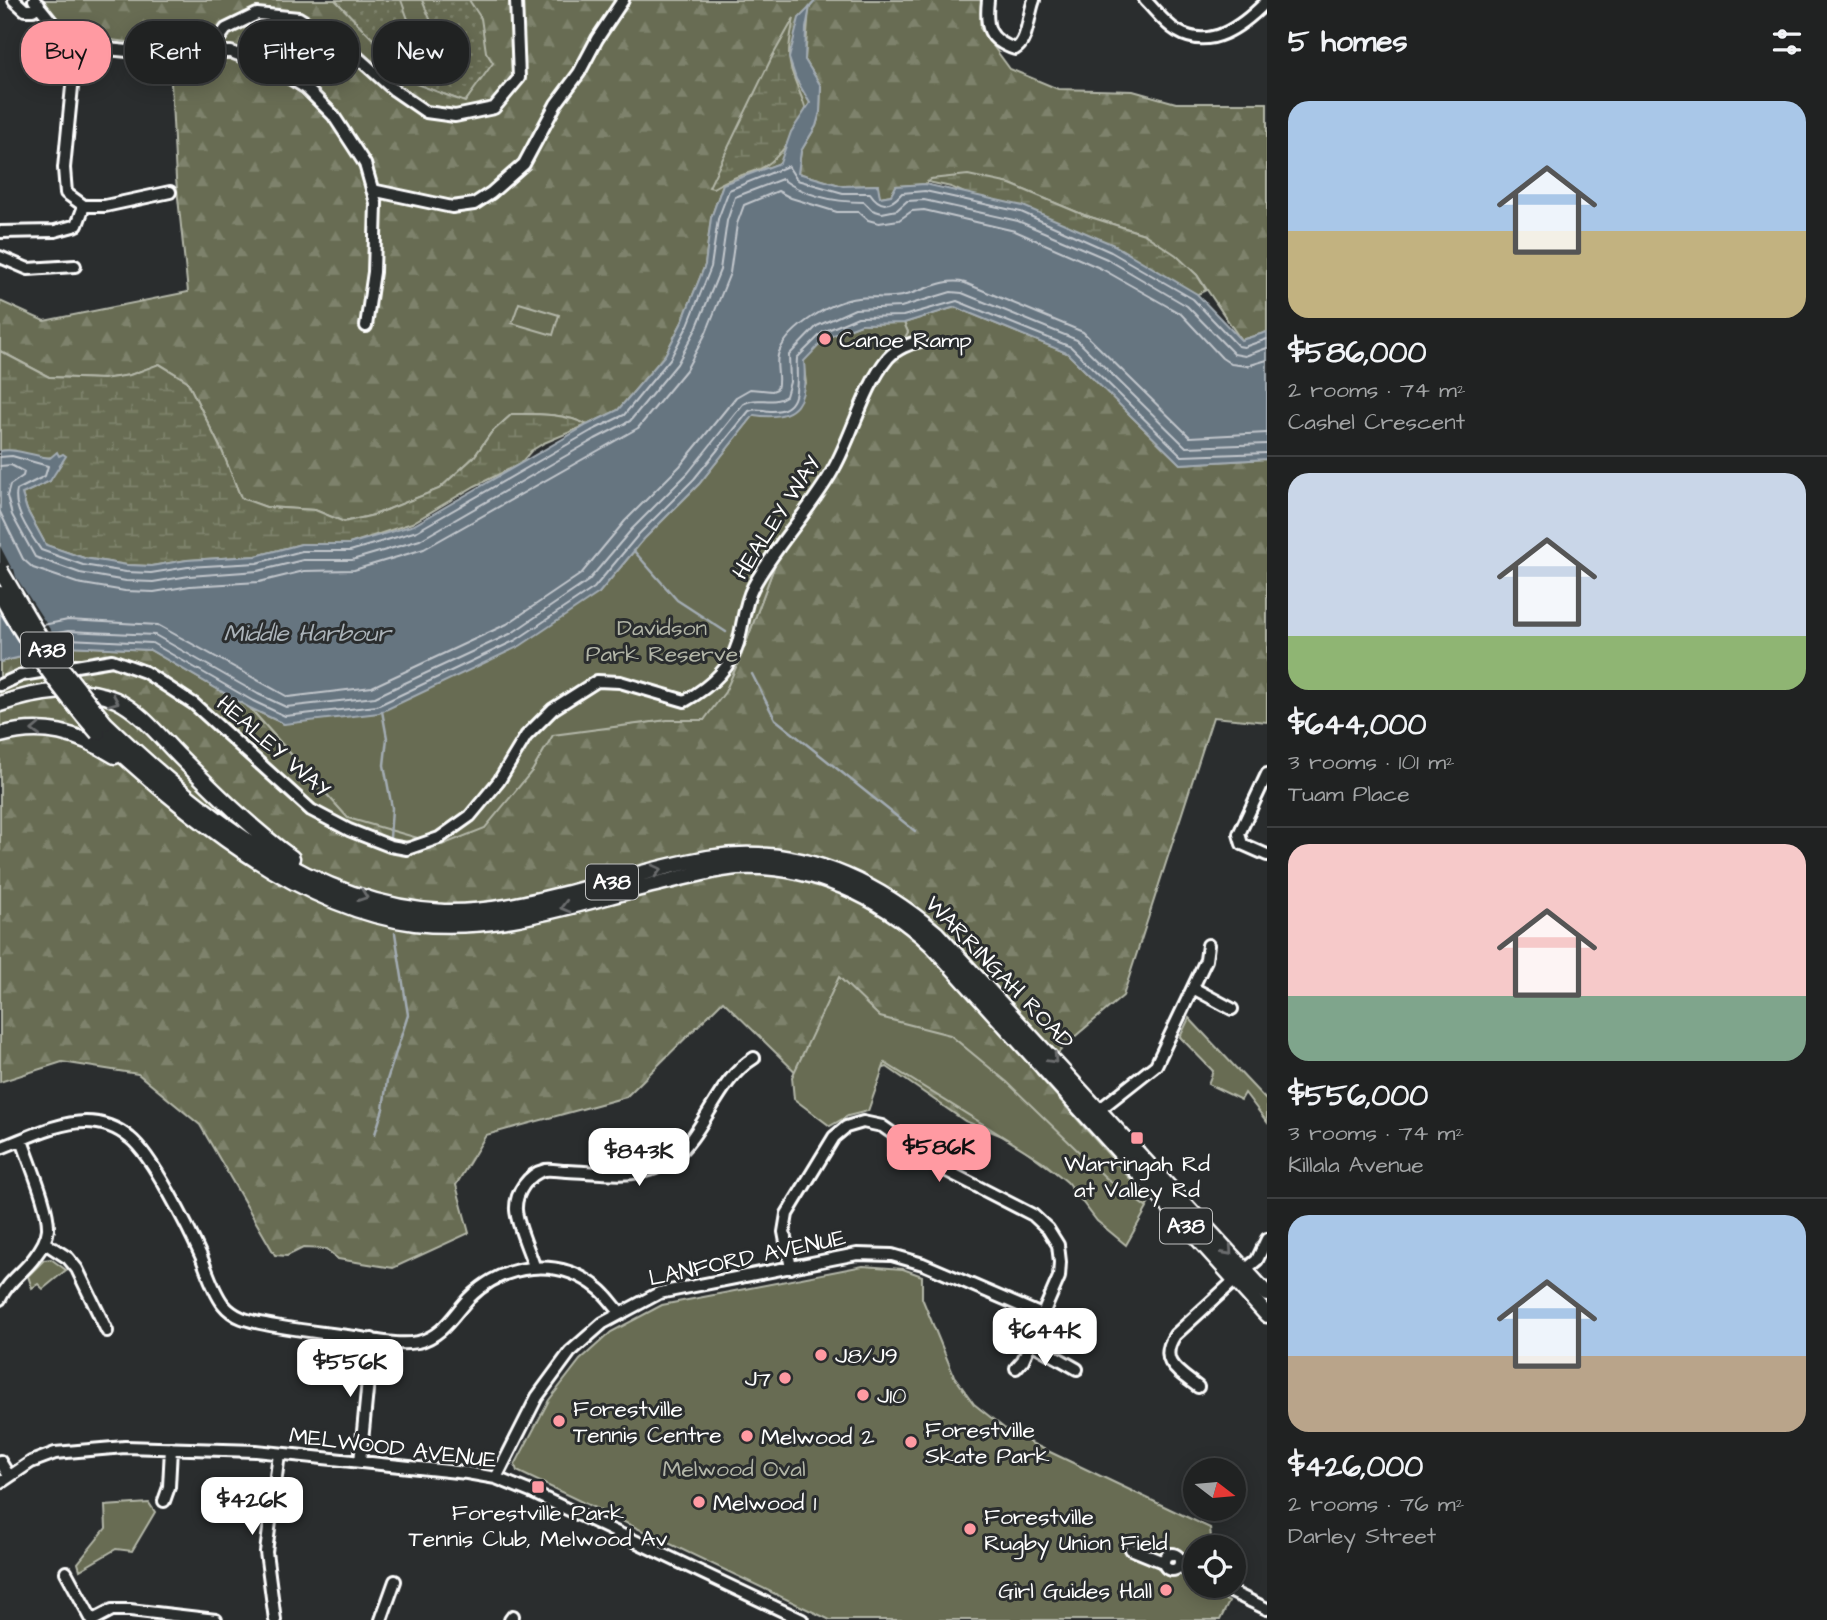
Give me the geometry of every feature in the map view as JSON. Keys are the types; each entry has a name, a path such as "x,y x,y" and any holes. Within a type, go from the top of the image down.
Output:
{"highway":[{"name":"WARRINGAH ROAD","path":"0,570 46,648 102,728 210,813 257,846 325,882 376,901 443,912 478,911 515,906 709,858 754,856 803,862 834,871 892,898 936,933 1094,1114 1240,1275 1267,1315"},
{"name":"WARRINGAH ROAD","path":"0,594 34,652 58,686 102,728 143,773 189,812 278,873 371,913 413,922 482,925 515,920 653,884 736,867 773,869 827,879 859,893 915,929 1094,1114"},
{"path":"0,704 58,691 106,697 124,705 145,722 241,817 325,882"},
{"path":"0,735 38,729 76,735 143,773"},
{"name":"WARRINGAH ROAD","path":"1240,1275 1267,1294"}],"street":[{"path":"14,0 25,10 33,10 37,3 51,21"},
{"path":"225,30 257,14 299,18 345,46 394,90 426,112 455,116 494,108 519,78 516,0"},
{"path":"372,190 452,208 474,204 491,193 524,164 556,104 579,73 597,38 623,0"},
{"path":"988,0 988,29 997,42 1014,49 1020,46 1026,35 1034,0"},
{"path":"1145,0 1177,31 1203,40 1224,35 1251,17 1265,3"},
{"path":"225,52 273,68 306,88 332,115 365,164 376,202 374,272 366,326"},
{"path":"72,84 64,168 66,193 84,206 105,206 170,192"},
{"path":"0,232 55,231 77,225 84,206"},
{"path":"0,257 28,269 75,267"},
{"name":"HEALEY WAY","path":"0,685 22,675 112,660 145,673 194,704 311,810 349,831 390,846 407,849 439,838 470,816 499,781 526,736 553,709 578,691 597,681 620,682 685,701 706,689 726,667 737,646 752,589 836,466 872,383 890,355 910,343 921,341"},
{"path":"1267,774 1239,834 1242,844 1267,855"},
{"path":"1094,1114 1156,1065 1206,960 1208,945"},
{"path":"1193,988 1233,1009"},
{"path":"534,1266 516,1212 518,1194 530,1178 545,1170 633,1173 652,1170 669,1161 686,1146 740,1066 754,1058"},
{"path":"0,1148 68,1124 88,1122 112,1126 132,1139 148,1158 192,1237 223,1304 238,1318 401,1343 417,1342 430,1338 445,1327 481,1287 512,1271 534,1266 557,1269 578,1276 598,1289 620,1312"},
{"path":"791,1268 783,1232 787,1214 834,1137 846,1127 863,1122 882,1126 943,1169 1033,1215 1048,1229 1058,1245 1059,1277 1031,1343 1017,1368"},
{"path":"0,1299 6,1286 45,1243 48,1228 22,1140"},
{"path":"1198,1388 1173,1366 1168,1357 1168,1345 1175,1335 1257,1260 1267,1239"},
{"path":"45,1243 68,1258 77,1269 107,1331"},
{"name":"LANFORD AVENUE","path":"496,1478 537,1397 570,1352 603,1323 659,1293 858,1254 892,1255 923,1264 1042,1315"},
{"path":"360,1462 372,1339"},
{"path":"1031,1343 1077,1369"},
{"name":"MELWOOD AVENUE","path":"4,1479 31,1462 55,1453 125,1447 279,1454 496,1478 574,1511 802,1620"},
{"path":"164,1501 169,1487 171,1448"},
{"path":"275,1620 266,1552 279,1454"},
{"path":"0,1461 4,1479"},
{"path":"1131,1549 1163,1562 1170,1570 1179,1566 1183,1568"},
{"path":"66,1572 93,1620 111,1611 130,1610 216,1620"},
{"path":"381,1620 395,1581"},
{"path":"1244,1598 1267,1609"}],"green space":[{"path":"42,0 335,0 355,21 239,21 239,84 359,84 359,25 373,39 373,84 416,84 465,102 493,63 486,52 481,18 469,0 982,0 980,28 1010,69 1058,89 1133,91 1176,103 1267,103 1267,332 1241,340 1197,275 1144,234 1084,215 1010,184 931,179 925,184 897,186 891,195 880,197 877,185 843,186 798,173 801,151 816,126 820,112 821,86 805,60 809,8 796,79 810,103 791,132 781,163 723,184 711,218 705,265 682,322 665,355 618,410 587,425 560,416 512,414 491,433 474,457 439,489 374,515 344,522 315,510 266,507 241,498 222,451 187,381 160,364 130,375 103,379 49,377 0,351 0,301 44,321 188,292 176,179 171,84 225,84 225,21 125,21 125,42 111,40 111,21 59,21"},
{"path":"335,0 494,0 503,34 492,68 465,102 416,84 469,84 469,21 373,21 373,39 359,25 359,21 355,21"},
{"path":"401,0 422,0 431,21 408,21"},
{"path":"794,18 790,61 807,114 786,145 768,165 713,188 709,187 772,57"},
{"path":"968,175 1010,184 1084,215 1144,234 1176,255 1197,275 1206,290 1196,295 951,187 928,182 931,179"},
{"path":"519,303 559,315 553,335 512,323"},
{"path":"955,307 1067,353 1180,464 1267,459 1267,722 1213,717 1123,996 1072,1039 1037,1074 1150,1201 1126,1241 1070,1183 1010,1139 965,1121 887,1067 815,1091 723,1001 626,1097 486,1135 456,1185 469,1233 393,1268 338,1259 326,1249 303,1248 287,1256 275,1255 200,1125 138,1074 62,1062 0,1082 0,662 68,646 150,650 250,708 348,818 532,771 553,734 667,720 704,720 741,656 777,559 908,332 904,323"},
{"name":"Davidson Park Reserve","path":"904,323 908,332 777,559 725,692 704,720 667,720 553,735 532,771 485,828 442,845 348,818 250,708 284,724 599,593 644,539 699,484 754,415 806,383 803,361 826,338 861,324"},
{"path":"0,351 49,377 103,379 130,375 159,364 187,381 222,451 241,498 266,507 315,510 344,522 374,515 439,489 474,457 491,433 512,414 560,416 587,425 544,443 531,451 520,464 475,486 412,523 349,544 301,544 256,556 187,560 151,566 127,565 84,558 46,545 27,510 22,494 50,481 59,456 44,457 0,451"},
{"path":"839,977 880,1017 950,1035 1007,1082 1106,1178 1147,1208 1126,1245 1097,1221 1067,1182 1042,1161 885,1063 868,1111 848,1116 830,1126 794,1099 792,1077"},
{"path":"1189,1018 1267,1101 1267,1122 1245,1093 1241,1100 1208,1084 1213,1071 1180,1037"},
{"path":"51,1259 66,1270 43,1289 38,1284 32,1288 28,1276 44,1260"},
{"name":"Melwood Oval","path":"863,1266 903,1269 922,1276 922,1298 954,1376 974,1404 1004,1428 1031,1443 1183,1515 1183,1521 1195,1521 1210,1528 1211,1535 1183,1535 1183,1598 1222,1598 1229,1602 1220,1620 830,1620 517,1471 515,1465 549,1400 580,1360 611,1332 662,1305"},
{"path":"149,1503 155,1512 132,1551 116,1549 80,1570 78,1563 106,1528 105,1506"}],"water":[{"name":"Middle Harbour","path":"810,7 805,60 821,86 820,112 816,126 801,151 798,173 843,186 878,185 880,197 891,195 896,186 925,184 1023,206 1114,245 1197,294 1241,340 1267,332 1267,459 1180,464 1067,353 955,307 904,323 861,324 826,338 804,361 804,387 797,406 781,415 754,415 699,484 644,539 599,593 520,646 379,713 284,724 250,708 150,650 68,646 0,662 0,451 19,451 50,458 57,452 59,456 66,456 50,481 22,494 27,510 46,545 84,558 151,566 187,560 256,556 301,544 349,544 414,525 587,425 618,410 665,355 682,322 705,265 711,218 723,184 780,163 791,132 810,103 796,79 789,58 799,18"}],"pier":[{"path":"0,546 16,577 64,651 32,658 28,656 5,619 0,606"}],"waterway":[{"path":"809,8 816,0"},
{"path":"634,551 677,600 726,632"},
{"path":"752,674 775,719 915,831"},
{"path":"382,711 387,738 384,765 392,808 390,838"},
{"path":"375,1134 383,1109 387,1080 408,1015 395,933"}],"place":[{"name":"Canoe Ramp","path":"825,339"},
{"name":"Warringah Rd at Valley Rd","path":"1137,1138"},
{"name":"J8/J9","path":"821,1355"},
{"name":"J7","path":"785,1378"},
{"name":"J10","path":"863,1395"},
{"name":"Forestville Tennis Centre","path":"559,1421"},
{"name":"Melwood 2","path":"747,1436"},
{"name":"Forestville Skate Park","path":"911,1442"},
{"name":"Forestville Park Tennis Club, Melwood Av","path":"538,1487"},
{"name":"Melwood 1","path":"699,1502"},
{"name":"Forestville Rugby Union Field","path":"970,1529"},
{"name":"Girl Guides Hall","path":"1166,1590"}]}
